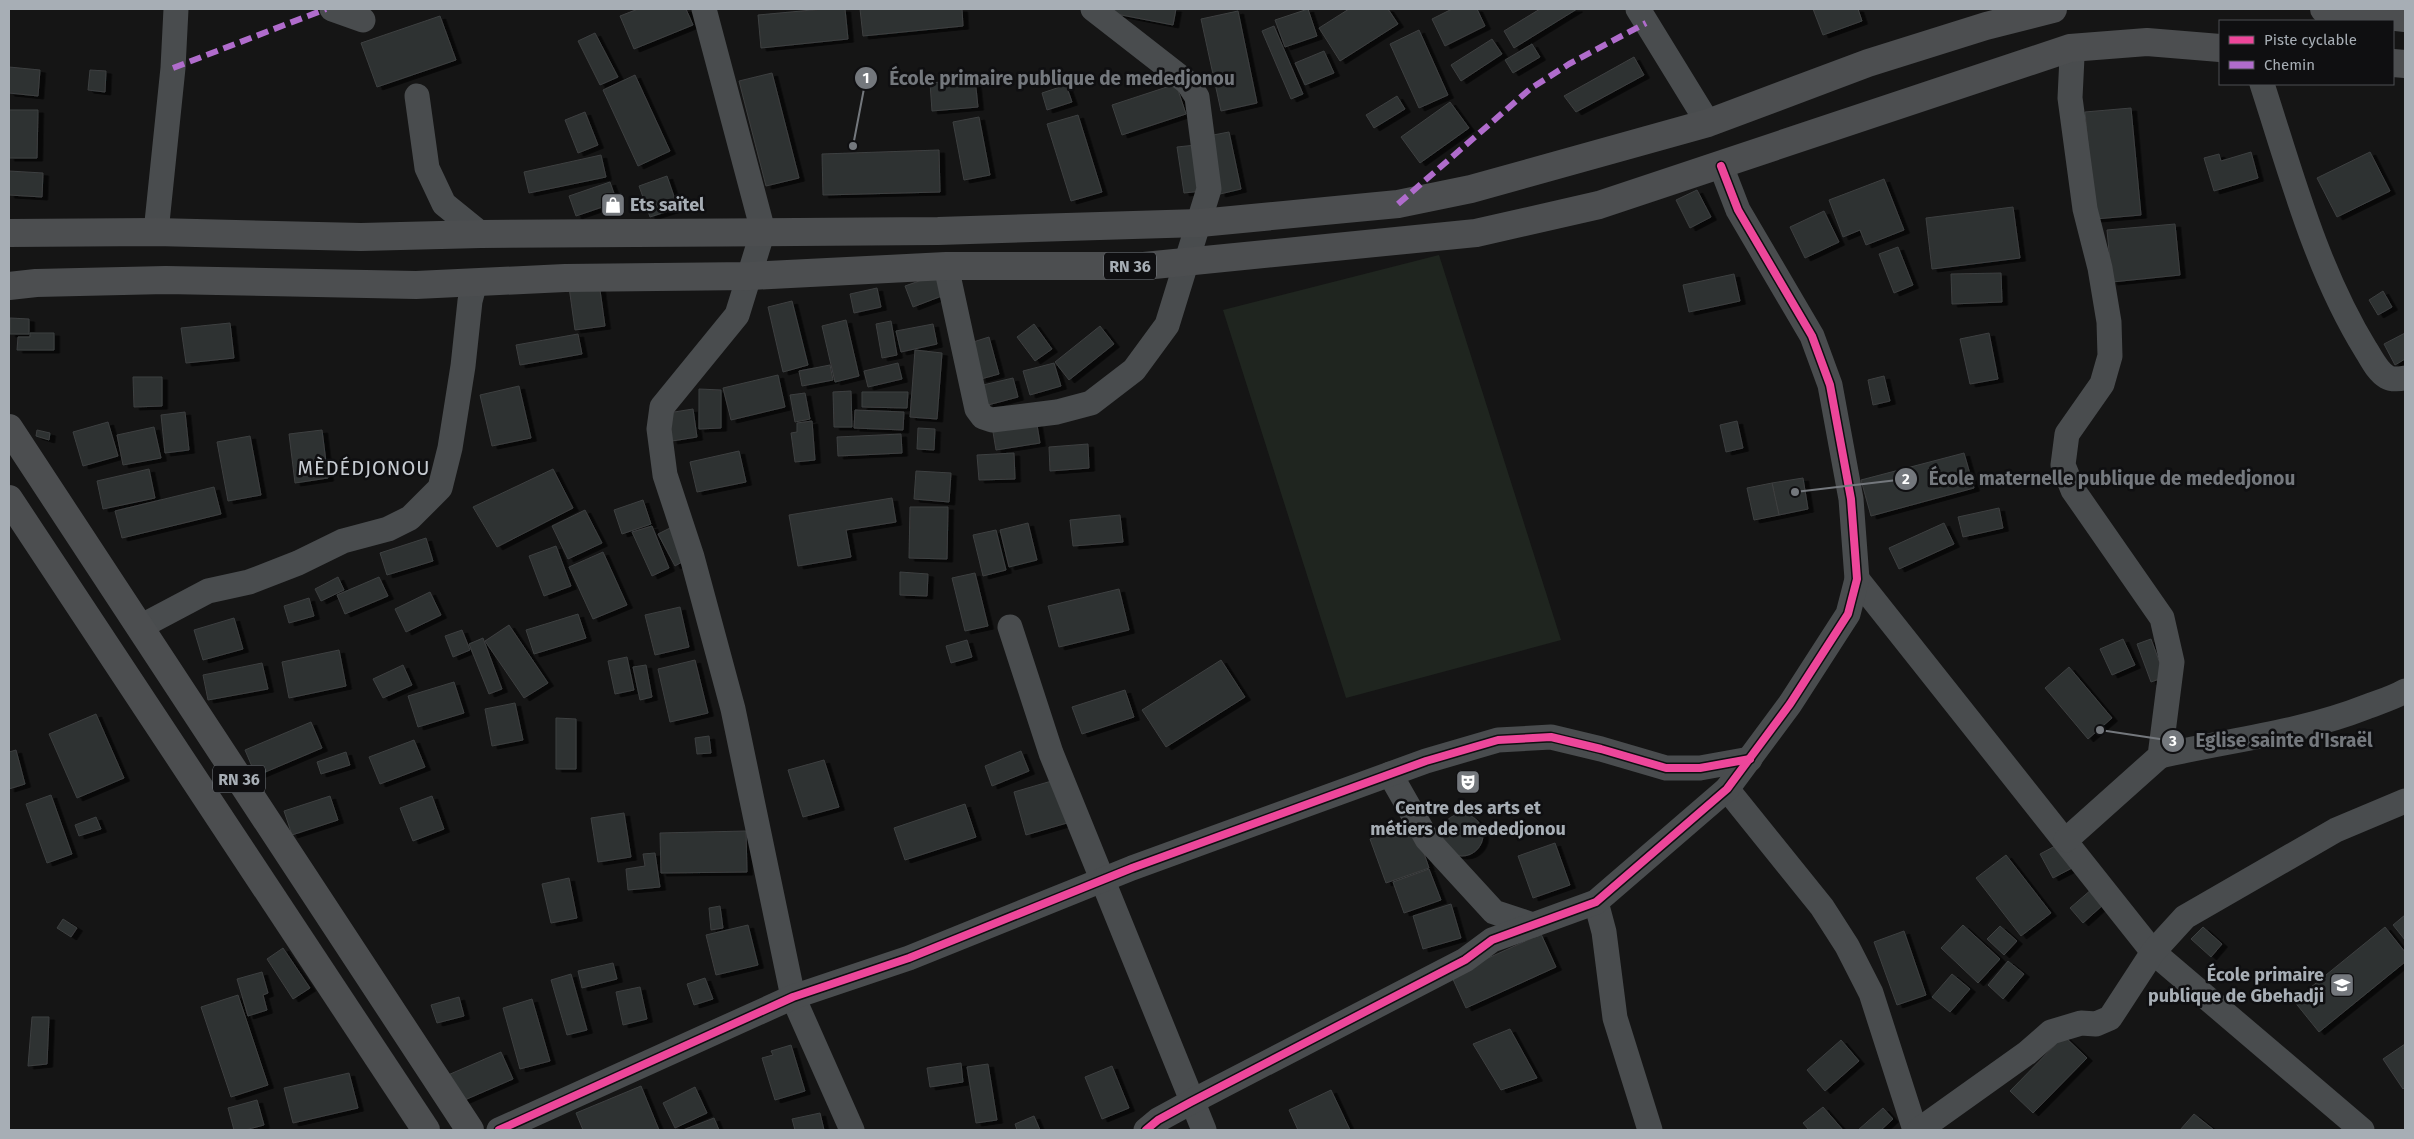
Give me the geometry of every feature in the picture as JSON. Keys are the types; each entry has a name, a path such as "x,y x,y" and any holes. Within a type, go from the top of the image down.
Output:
{"main road":[{"path":"9,233 156,232 361,237 481,234 938,231 1200,223 1398,204 1480,186 1708,123 1868,63 1986,26 2053,9"},
{"path":"2324,9 2405,18"},
{"name":"RN 36","path":"9,286 36,283 166,280 416,285 750,276 946,266 1144,266 1476,233 1599,205 1721,166 2070,48 2147,42 2219,48"},
{"name":"RN 36","path":"9,428 470,1130"},
{"name":"RN 36","path":"9,499 426,1130"}],"street":[{"path":"156,232 173,68 176,9"},
{"path":"332,9 363,20"},
{"path":"704,9 763,232 737,315 662,407 659,429 665,475 692,557 733,709 793,997 852,1130"},
{"path":"946,266 977,410 982,417 992,420 1057,412 1091,403 1134,370 1168,325 1209,189 1197,97 1188,83 1092,9"},
{"path":"1638,9 1708,123"},
{"path":"2070,48 2072,57 2070,98 2085,209 2100,268 2109,322 2110,356 2102,384 2068,434 2064,465 2072,490 2162,618 2172,662 2160,756"},
{"path":"2262,85 2312,237 2351,325 2382,372 2388,377 2399,380 2405,378"},
{"path":"417,96 427,168 444,204 481,234"},
{"path":"1146,1130 1158,1120 1191,1102 1465,960 1492,940 1596,902 1727,789 1790,704 1848,614 1858,579 1851,499 1830,385 1812,336 1738,210 1721,166"},
{"path":"140,627 208,591 249,582 298,563 343,541 388,529 410,518 440,488 450,448 463,366 470,301 475,282"},
{"path":"1858,579 2153,952 2362,1130"},
{"path":"1010,627 1051,753 1101,881 1204,1130"},
{"path":"2066,840 2160,756 2222,742 2289,731 2338,718 2405,691"},
{"path":"498,1130 793,997 909,958 1101,881 1390,774 1498,740 1551,737 1666,768 1700,768 1750,759"},
{"path":"1390,774 1427,838 1494,912 1533,925"},
{"path":"1727,789 1822,907 1847,946 1871,993 1915,1130"},
{"path":"1919,1130 2028,1053 2051,1032 2081,1023 2096,1024 2110,1018 2153,952 2185,917 2336,830 2405,800"},
{"path":"1596,902 1604,932 1615,1018 1650,1130"}],"shaded area":[{"path":"1439,255 1561,640 1346,698 1223,310"}],"building":[{"path":"638,9 686,9 693,25 634,49 620,16"},
{"path":"823,9 845,9 848,39 761,48 758,15"},
{"path":"860,9 962,9 963,26 863,36"},
{"path":"1111,9 1176,9 1173,25 1111,13"},
{"path":"1308,9 1317,36 1285,47 1275,20"},
{"path":"1349,9 1388,9 1398,24 1340,61 1319,28"},
{"path":"1452,9 1477,9 1485,26 1445,46 1432,19"},
{"path":"1540,9 1577,9 1514,48 1504,31"},
{"path":"1813,9 1858,9 1862,21 1823,35"},
{"path":"1238,11 1257,103 1221,111 1201,19"},
{"path":"440,16 456,60 377,87 361,43"},
{"path":"1274,26 1303,94 1291,99 1262,31"},
{"path":"1419,30 1448,95 1419,108 1390,44"},
{"path":"595,33 618,77 600,85 578,41"},
{"path":"1492,39 1502,54 1461,81 1451,65"},
{"path":"1532,44 1540,57 1513,73 1505,60"},
{"path":"1324,51 1334,73 1305,85 1295,63"},
{"path":"1634,57 1644,75 1576,112 1564,96"},
{"path":"9,67 40,70 38,96 9,93"},
{"path":"90,70 106,71 105,92 88,90"},
{"path":"772,73 799,178 766,186 739,81"},
{"path":"635,75 670,151 638,166 603,90"},
{"path":"975,79 978,107 932,111 930,83"},
{"path":"1176,84 1186,114 1122,135 1112,105"},
{"path":"1066,85 1072,102 1047,110 1042,93"},
{"path":"1397,96 1405,109 1374,128 1366,115"},
{"path":"1450,102 1469,128 1420,163 1401,137"},
{"path":"2131,108 2141,215 2095,219 2085,112"},
{"path":"9,110 38,110 37,158 9,158"},
{"path":"585,112 598,145 578,153 565,120"},
{"path":"1078,115 1102,192 1071,201 1047,124"},
{"path":"979,117 990,175 964,180 953,122"},
{"path":"1229,132 1241,189 1220,194 1208,136"},
{"path":"1196,145 1202,191 1184,193 1177,147"},
{"path":"939,150 940,192 823,195 822,154"},
{"path":"2251,152 2258,178 2214,191 2204,158 2219,154 2221,161"},
{"path":"2370,152 2390,191 2337,217 2317,178"},
{"path":"601,155 606,177 529,193 524,172"},
{"path":"9,171 43,173 42,197 9,195"},
{"path":"667,176 678,208 650,217 639,186"},
{"path":"1884,179 1904,230 1866,245 1860,230 1843,237 1829,200"},
{"path":"610,182 617,202 576,216 569,196"},
{"path":"1697,190 1711,217 1690,228 1676,200"},
{"path":"2013,207 2020,258 1932,269 1926,218"},
{"path":"1824,211 1839,242 1805,258 1790,227"},
{"path":"2175,224 2180,275 2112,282 2107,230"},
{"path":"1898,247 1913,285 1894,293 1879,254"},
{"path":"2001,273 2002,302 1952,304 1951,274"},
{"path":"939,274 947,294 913,307 905,286"},
{"path":"1734,274 1740,301 1689,312 1683,285"},
{"path":"599,283 605,326 575,330 569,287"},
{"path":"877,288 881,307 854,313 850,294"},
{"path":"2383,291 2392,307 2378,315 2369,300"},
{"path":"792,301 808,365 783,372 768,307"},
{"path":"10,318 29,319 29,334 10,334"},
{"path":"846,320 859,376 835,382 822,326"},
{"path":"891,321 897,355 882,358 876,324"},
{"path":"230,323 234,358 186,363 181,328"},
{"path":"933,324 937,344 901,352 896,331"},
{"path":"1034,324 1052,349 1035,361 1017,337"},
{"path":"1100,326 1114,344 1069,380 1055,362"},
{"path":"30,333 54,333 54,350 17,350 18,337 30,337"},
{"path":"1989,333 1998,379 1970,384 1960,339"},
{"path":"2405,333 2405,359 2395,365 2384,344"},
{"path":"578,334 582,354 520,365 516,345"},
{"path":"989,337 999,374 981,379 970,343"},
{"path":"915,350 942,353 937,419 910,417"},
{"path":"898,363 902,379 868,387 864,371"},
{"path":"1054,363 1061,386 1030,395 1023,371"},
{"path":"830,365 833,380 802,386 799,371"},
{"path":"778,375 785,407 731,420 723,388"},
{"path":"1884,376 1890,401 1873,405 1868,380"},
{"path":"133,377 162,377 162,406 134,407"},
{"path":"1013,378 1018,397 988,405 983,385"},
{"path":"519,386 531,438 492,446 480,395"},
{"path":"699,389 721,390 721,428 699,429"},
{"path":"851,391 852,427 834,427 833,392"},
{"path":"862,392 908,392 907,408 862,407"},
{"path":"805,393 810,419 795,422 790,395"},
{"path":"693,409 697,437 672,441 668,413"},
{"path":"855,410 904,412 903,430 854,428"},
{"path":"185,412 189,450 165,453 161,415"},
{"path":"1036,419 1040,443 996,450 992,426"},
{"path":"812,421 815,460 795,462 791,433 797,432 797,423"},
{"path":"1737,421 1743,448 1726,452 1720,425"},
{"path":"108,422 118,456 83,466 73,432"},
{"path":"154,427 161,458 123,465 117,435"},
{"path":"918,428 935,429 934,450 917,449"},
{"path":"37,430 50,433 49,440 36,436"},
{"path":"322,430 328,478 295,483 289,434"},
{"path":"901,434 902,453 838,456 837,437"},
{"path":"250,436 261,495 228,501 217,442"},
{"path":"1088,444 1089,468 1050,471 1049,447"},
{"path":"739,451 746,482 697,492 690,462"},
{"path":"1014,453 1015,479 979,480 977,455"},
{"path":"1964,453 1974,488 1871,516 1861,480"},
{"path":"149,469 155,498 103,509 97,481"},
{"path":"553,469 573,508 497,547 473,507"},
{"path":"916,471 951,473 949,502 914,499"},
{"path":"1803,478 1808,509 1779,515 1772,483"},
{"path":"1772,483 1779,515 1754,520 1747,488"},
{"path":"214,487 221,514 122,538 115,511"},
{"path":"892,498 896,522 846,530 851,557 798,566 789,515"},
{"path":"643,500 651,524 622,534 614,510"},
{"path":"910,507 948,507 947,559 909,558"},
{"path":"1999,508 2003,528 1963,537 1958,517"},
{"path":"585,510 602,543 568,559 552,526"},
{"path":"1120,515 1123,542 1073,546 1070,520"},
{"path":"1028,523 1037,560 1009,567 1000,530"},
{"path":"1944,523 1954,544 1899,569 1889,548"},
{"path":"652,526 669,568 652,576 632,532"},
{"path":"674,526 689,558 675,566 658,534"},
{"path":"996,530 1006,570 983,576 973,535"},
{"path":"426,538 433,561 387,575 380,553"},
{"path":"556,546 571,586 544,596 529,556"},
{"path":"603,552 627,605 593,619 569,567"},
{"path":"900,572 928,574 927,596 900,595"},
{"path":"975,573 988,626 965,631 952,578"},
{"path":"338,577 344,590 321,601 315,589"},
{"path":"379,577 388,596 345,614 337,595"},
{"path":"1119,589 1129,630 1059,647 1048,606"},
{"path":"430,592 441,615 406,632 395,609"},
{"path":"309,598 314,616 289,623 284,606"},
{"path":"680,607 689,647 655,655 645,615"},
{"path":"578,614 586,638 534,654 526,630"},
{"path":"234,618 243,649 203,660 194,630"},
{"path":"509,625 548,683 524,698 485,641"},
{"path":"462,630 470,650 453,657 445,636"},
{"path":"483,638 502,689 489,694 469,644"},
{"path":"2123,639 2135,665 2112,675 2100,649"},
{"path":"2151,639 2165,677 2151,682 2137,644"},
{"path":"967,640 972,657 951,663 946,646"},
{"path":"339,650 346,686 289,698 282,662"},
{"path":"627,657 634,690 615,694 608,661"},
{"path":"695,660 708,713 670,722 658,669"},
{"path":"1221,660 1245,697 1166,747 1142,710"},
{"path":"262,663 268,689 208,700 203,675"},
{"path":"403,665 412,685 383,698 373,679"},
{"path":"646,665 652,697 640,700 633,667"},
{"path":"2069,667 2112,718 2088,739 2045,688"},
{"path":"454,682 464,713 418,727 408,696"},
{"path":"1125,690 1134,717 1082,734 1072,707"},
{"path":"515,703 523,740 492,746 485,709"},
{"path":"96,714 124,778 77,798 49,734"},
{"path":"556,718 576,719 576,769 556,769"},
{"path":"311,722 322,748 256,776 245,750"},
{"path":"709,736 711,753 697,754 695,738"},
{"path":"414,740 425,767 380,784 369,757"},
{"path":"16,750 25,784 9,789 9,752"},
{"path":"1021,751 1029,771 992,786 985,766"},
{"path":"346,752 350,765 321,774 317,762"},
{"path":"824,760 839,807 803,817 788,770"},
{"path":"1055,780 1067,823 1026,835 1014,792"},
{"path":"51,795 72,854 47,863 26,804"},
{"path":"330,796 338,820 292,835 284,811"},
{"path":"432,796 444,829 413,841 400,808"},
{"path":"965,804 976,837 905,860 894,828"},
{"path":"624,813 631,857 598,862 591,818"},
{"path":"1462,814 1477,820 1483,835 1477,850 1462,856 1447,850 1441,835 1447,820"},
{"path":"96,817 101,829 79,836 75,825"},
{"path":"1414,824 1429,868 1386,883 1370,839"},
{"path":"746,831 747,872 661,873 660,833"},
{"path":"1555,843 1570,885 1533,898 1518,856"},
{"path":"2059,844 2072,868 2053,878 2040,854"},
{"path":"655,853 660,887 628,890 626,869 645,866 643,854"},
{"path":"2006,855 2051,913 2021,936 1976,878"},
{"path":"1429,869 1441,900 1404,913 1393,882"},
{"path":"569,878 577,918 551,923 542,884"},
{"path":"2092,889 2104,904 2083,923 2070,908"},
{"path":"1451,904 1461,938 1423,949 1413,916"},
{"path":"720,906 723,928 711,930 709,908"},
{"path":"2405,915 2405,940 2393,925"},
{"path":"63,919 77,928 71,937 57,928"},
{"path":"748,925 758,965 716,975 706,935"},
{"path":"1963,925 2000,959 1978,983 1941,948"},
{"path":"2000,926 2017,941 2004,955 1987,939"},
{"path":"2203,927 2222,944 2211,957 2191,939"},
{"path":"2385,927 2405,952 2405,962 2319,1032 2294,1001"},
{"path":"1904,931 1926,995 1897,1005 1874,942"},
{"path":"1541,934 1556,967 1466,1008 1451,975"},
{"path":"283,948 310,988 293,999 267,959"},
{"path":"2008,961 2024,974 2003,999 1988,985"},
{"path":"613,963 617,979 582,988 578,971"},
{"path":"262,972 268,993 263,995 267,1010 248,1016 237,979"},
{"path":"571,974 587,1030 567,1035 551,980"},
{"path":"1952,974 1970,989 1950,1012 1932,997"},
{"path":"705,978 713,999 694,1005 687,984"},
{"path":"640,987 647,1019 623,1025 616,992"},
{"path":"238,995 268,1085 231,1097 201,1007"},
{"path":"459,997 464,1016 437,1023 431,1005"},
{"path":"532,999 550,1061 520,1069 503,1008"},
{"path":"32,1017 49,1017 47,1064 28,1066"},
{"path":"1510,1029 1537,1078 1501,1090 1473,1044"},
{"path":"2064,1036 2087,1058 2033,1113 2010,1091"},
{"path":"1841,1040 1859,1061 1825,1091 1807,1070"},
{"path":"2405,1044 2405,1087 2403,1089 2383,1059"},
{"path":"791,1045 805,1091 775,1100 762,1058 773,1055 771,1051"},
{"path":"501,1052 513,1079 460,1102 448,1075"},
{"path":"961,1063 963,1082 930,1087 927,1068"},
{"path":"988,1064 997,1120 976,1123 967,1067"},
{"path":"1112,1066 1129,1108 1102,1119 1085,1077"},
{"path":"349,1073 358,1108 293,1123 284,1088"},
{"path":"641,1086 659,1130 583,1130 576,1113"},
{"path":"695,1087 707,1113 675,1128 663,1103"},
{"path":"1331,1090 1350,1130 1298,1130 1289,1110"},
{"path":"257,1100 264,1125 245,1130 234,1130 228,1108"},
{"path":"1823,1107 1843,1130 1809,1130 1803,1123"},
{"path":"1883,1108 1893,1119 1881,1130 1858,1130"},
{"path":"820,1113 824,1130 795,1130 792,1119"},
{"path":"2194,1114 2214,1130 2180,1130"},
{"path":"1034,1116 1040,1130 1017,1130 1015,1124"},
{"path":"714,1118 719,1130 683,1130"}],"marked path":[{"path":"173,68 326,9"},
{"path":"1398,204 1530,89 1569,64 1646,23"}],"cycle path":[{"path":"1146,1130 1158,1120 1191,1102 1465,960 1492,940 1596,902 1727,789 1790,704 1848,614 1857,579 1851,499 1830,385 1812,336 1738,210 1721,166"},
{"path":"499,1130 793,997 909,958 1132,868 1426,761 1498,740 1551,737 1666,768 1700,768 1750,759"}],"place":[{"name":"École primaire publique de mededjonou","path":"853,146"},
{"name":"Ets saïtel","path":"613,205"},
{"name":"École maternelle publique de mededjonou","path":"1795,492"},
{"name":"Eglise sainte d'Israël","path":"2100,730"},
{"name":"Centre des arts et métiers de mededjonou","path":"1468,782"},
{"name":"École primaire publique de Gbehadji","path":"2342,985"}],"district":[{"name":"MÈDÉDJONOU","path":"364,468"}]}
